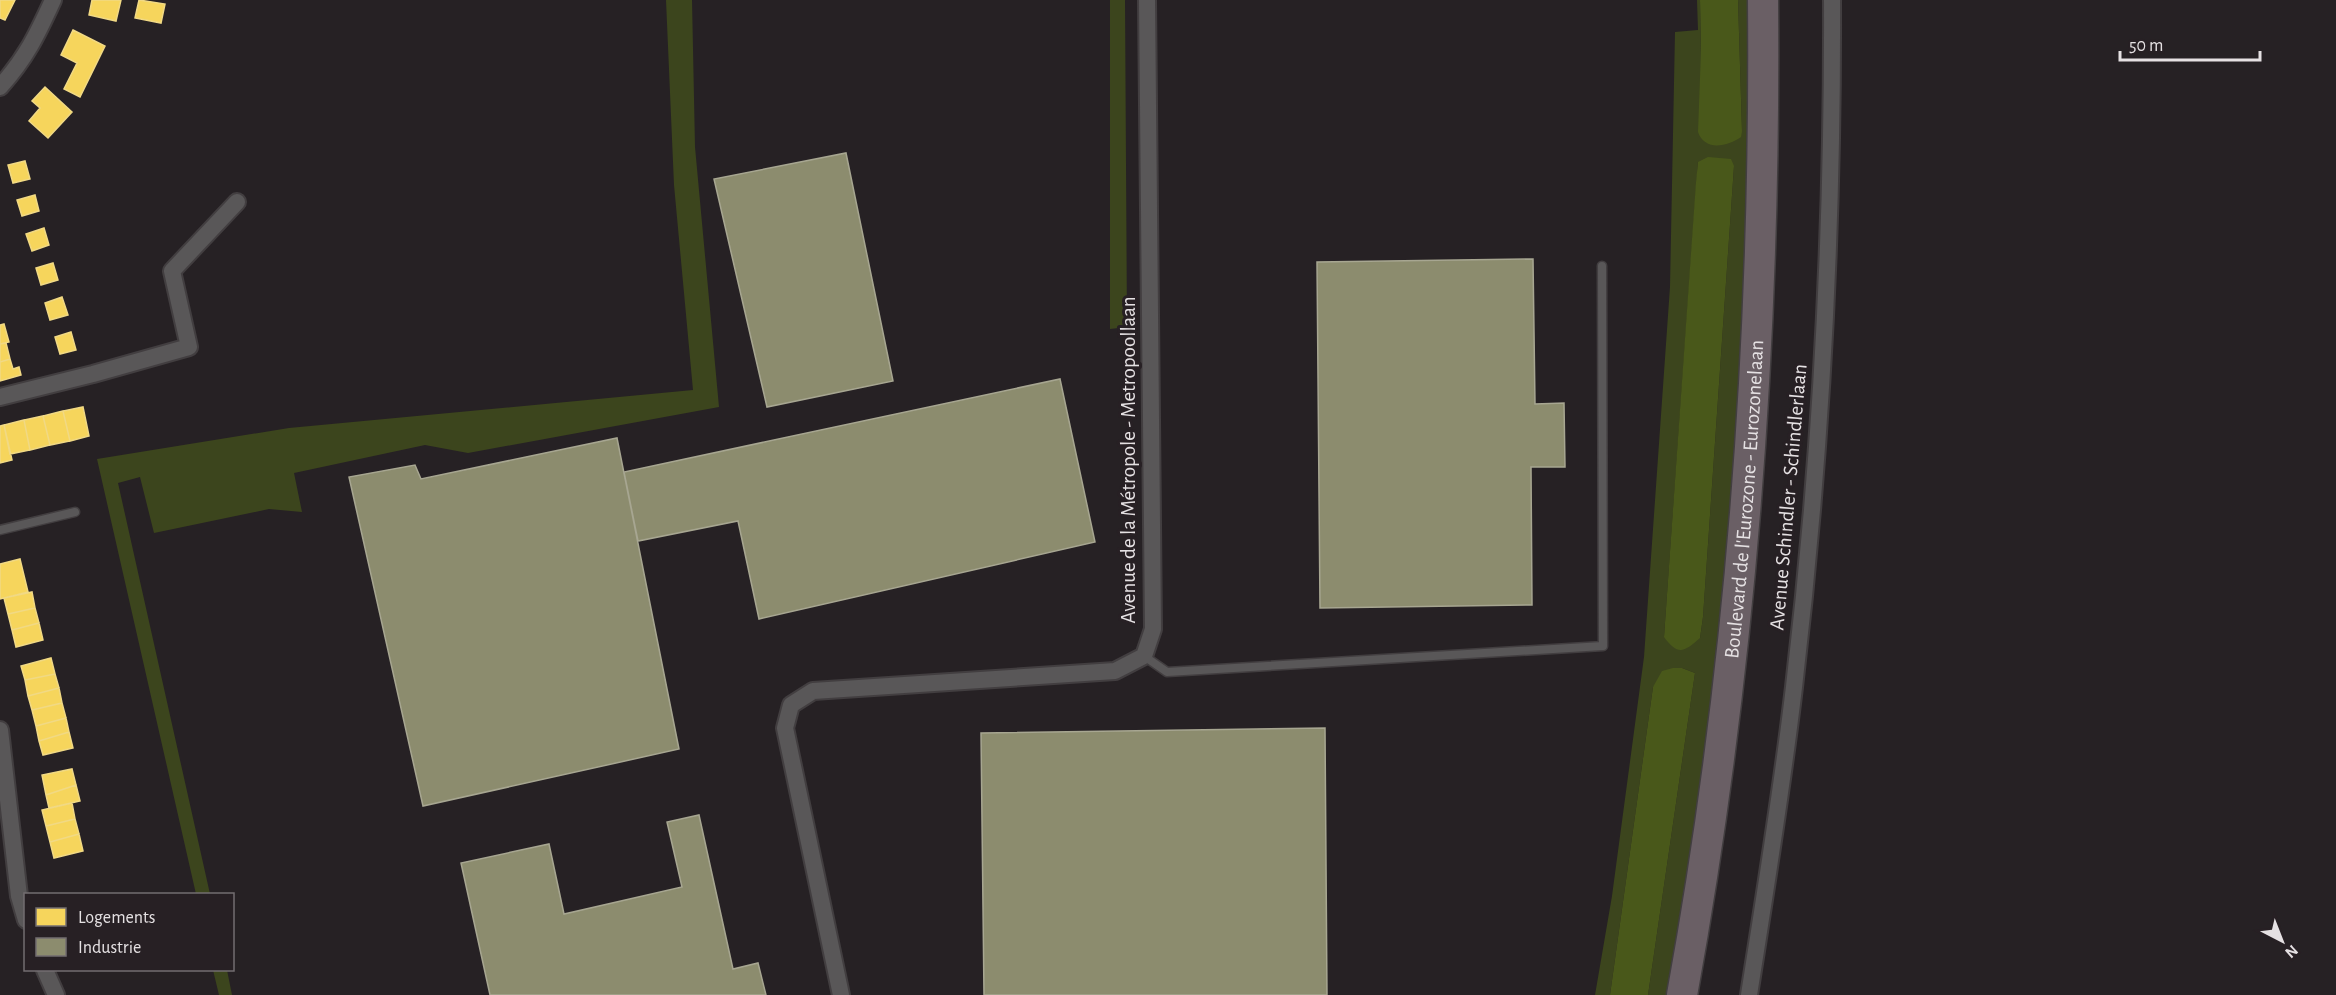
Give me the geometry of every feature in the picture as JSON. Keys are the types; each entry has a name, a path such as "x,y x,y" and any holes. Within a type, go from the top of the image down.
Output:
{"highway":[{"name":"Boulevard de l'Eurozone - Eurozonelaan","path":"1682,995 1710,818 1731,661 1744,525 1760,251 1764,124 1763,0"}],"street":[{"path":"0,87 15,70 37,37 53,0"},
{"name":"Avenue de la Métropole - Metropoollaan","path":"1144,656 1153,629 1147,0"},
{"name":"Avenue Schindler - Schindlerlaan","path":"1749,995 1794,687 1815,465 1827,267 1832,0"},
{"path":"0,397 189,347 172,271 237,202"},
{"path":"841,995 784,728 791,705 813,691 1115,671 1144,656"},
{"path":"0,730 19,896 24,913"},
{"path":"46,971 56,995"}],"lane":[{"path":"1144,656 1167,672 1603,646 1602,266"},
{"path":"0,530 75,512"}],"shaded area":[{"path":"666,0 692,0 695,147 719,407 468,453 425,445 294,473 302,512 269,509 154,533 140,477 118,483 210,893 196,893 97,459 289,428 693,390 674,185"},
{"path":"1110,0 1125,0 1127,327 1110,329"},
{"path":"1697,0 1700,0 1701,51 1742,131 1738,0 1750,0 1748,236 1732,523 1700,816 1671,995 1648,995 1695,673 1682,668 1653,687 1610,995 1595,995 1612,896 1644,657 1670,287 1675,32 1698,30","holes":["1698,162 1734,166 1700,638 1664,637"]},
{"path":"1700,0 1738,0 1742,131 1741,137 1724,145 1711,145 1701,138 1698,132"},
{"path":"1708,157 1731,159 1734,166 1703,617 1700,638 1681,650 1673,647 1664,637 1696,182 1698,162"},
{"path":"1682,668 1695,673 1648,995 1610,995 1653,687 1662,671"},
{"path":"213,971 227,971 232,995 219,995"}],"building: Logements":[{"path":"0,0 15,0 5,20 0,18"},
{"path":"92,0 121,0 116,21 89,15"},
{"path":"139,0 165,4 161,23 135,18"},
{"path":"73,30 105,46 80,97 64,89 77,63 61,55"},
{"path":"45,87 72,112 48,138 29,121 40,108 32,101"},
{"path":"25,161 30,179 13,183 8,165"},
{"path":"35,195 39,211 22,216 17,200"},
{"path":"44,228 49,245 32,251 26,234"},
{"path":"53,263 58,280 41,285 36,268"},
{"path":"62,297 68,315 50,320 45,303"},
{"path":"4,324 9,342 0,344 0,325"},
{"path":"71,332 76,350 60,354 55,337"},
{"path":"6,343 10,359 0,362 0,344"},
{"path":"10,359 13,369 19,367 21,375 0,381 0,362"},
{"path":"83,407 89,436 70,441 63,411"},
{"path":"63,411 70,441 50,445 43,416"},
{"path":"43,416 50,445 30,450 24,420"},
{"path":"24,420 30,450 10,454 4,425"},
{"path":"4,425 12,460 0,463 0,426"},
{"path":"20,559 28,592 0,599 0,564"},
{"path":"32,592 35,608 8,614 4,598"},
{"path":"35,608 39,623 12,630 8,614"},
{"path":"39,623 43,640 16,647 12,630"},
{"path":"51,658 55,674 25,680 21,666"},
{"path":"55,674 59,688 28,696 25,680"},
{"path":"59,688 62,703 32,710 28,696"},
{"path":"62,703 66,718 36,726 32,710"},
{"path":"66,718 69,732 39,741 36,726"},
{"path":"69,732 73,748 43,755 39,741"},
{"path":"72,769 76,785 46,795 42,775"},
{"path":"76,785 80,801 49,808 46,795"},
{"path":"72,803 75,819 46,826 42,810"},
{"path":"75,819 79,834 50,842 46,826"},
{"path":"79,834 83,851 54,858 50,842"}],"building: Industrie":[{"path":"846,153 893,381 767,407 714,179"},
{"path":"1533,259 1535,404 1564,403 1565,467 1531,467 1532,605 1320,608 1317,262"},
{"path":"1060,379 1095,542 759,619 738,521 638,541 624,472"},
{"path":"617,438 679,749 423,806 349,477 415,465 421,479"},
{"path":"1325,728 1327,995 984,995 981,733"},
{"path":"699,815 733,969 758,963 766,995 490,995 461,863 549,844 564,914 682,887 667,822"}]}
